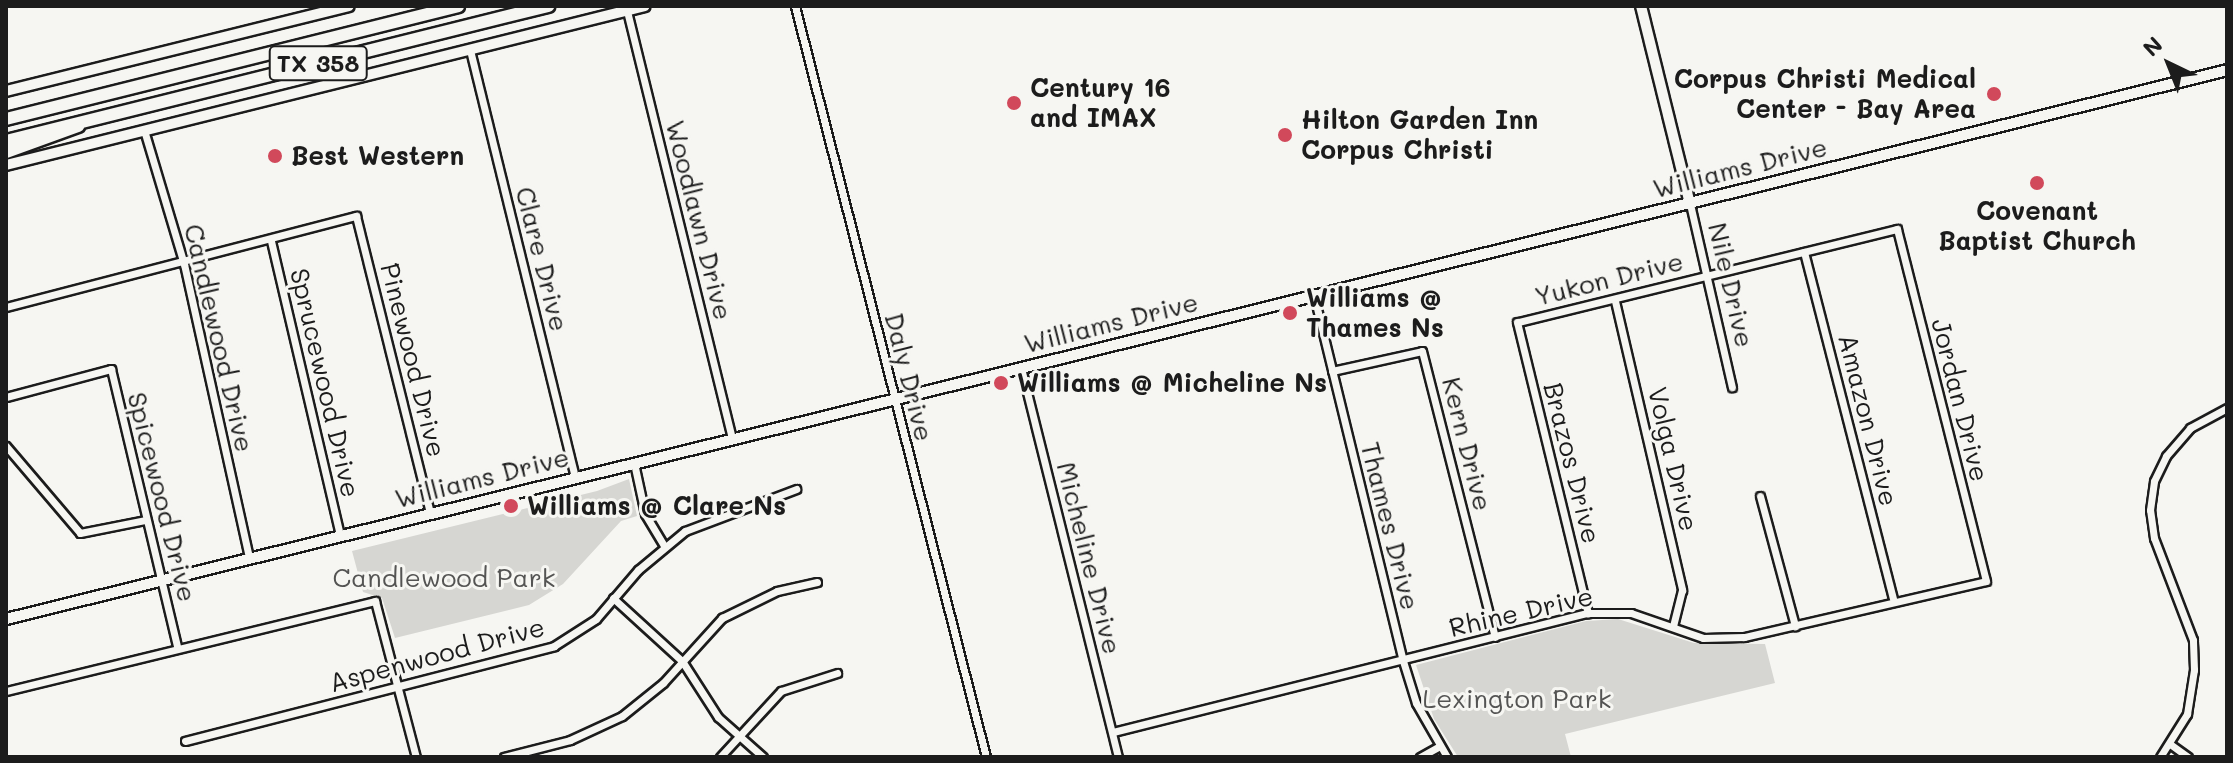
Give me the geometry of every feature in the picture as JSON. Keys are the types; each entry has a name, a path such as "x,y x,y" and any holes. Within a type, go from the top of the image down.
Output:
{"highway":[{"name":"TX 358","path":"6,117 458,6"},
{"name":"TX 358","path":"6,141 548,6"},
{"path":"6,152 65,135 87,120"}],"street":[{"path":"6,91 349,6"},
{"path":"6,165 645,6"},
{"name":"Daly Drive","path":"795,6 986,757"},
{"name":"Nile Drive","path":"1641,6 1732,387"},
{"name":"Woodlawn Drive","path":"627,11 732,439"},
{"name":"Clare Drive","path":"470,50 575,477"},
{"name":"Williams Drive","path":"6,619 2227,70"},
{"name":"Candlewood Drive","path":"144,130 184,264 249,557"},
{"name":"Pinewood Drive","path":"271,241 356,216 430,513"},
{"name":"Yukon Drive","path":"1517,322 1615,301 1897,229"},
{"name":"Jordan Drive","path":"1897,229 1986,581"},
{"path":"6,307 271,241"},
{"name":"Sprucewood Drive","path":"271,241 340,535"},
{"name":"Amazon Drive","path":"1804,252 1893,599"},
{"name":"Thames Drive","path":"1314,296 1403,661 1416,703 1447,757"},
{"name":"Volga Drive","path":"1615,301 1682,590 1673,627"},
{"name":"Brazos Drive","path":"1517,322 1588,613"},
{"name":"Kern Drive","path":"1332,371 1422,351 1495,637"},
{"name":"Micheline Drive","path":"1021,368 1118,757"},
{"name":"Spicewood Drive","path":"6,397 111,369 177,646"},
{"path":"2160,757 2170,744 2192,694 2193,640 2154,538 2150,510 2154,481 2166,456 2190,428 2227,408"},
{"path":"6,446 80,533 145,520"},
{"path":"634,463 645,514 664,546"},
{"name":"Aspenwood Drive","path":"185,741 554,646 587,627 664,546 706,519 796,489"},
{"path":"1760,496 1795,626"},
{"name":"Rhine Drive","path":"1113,732 1588,613 1631,613 1703,638 1744,637 1893,599 1986,581"},
{"path":"504,757 597,730 644,700 722,618 749,601 817,582"},
{"path":"613,598 682,661 698,678 718,717 763,757"},
{"path":"6,691 177,646 375,601 416,757"},
{"path":"720,757 781,691 837,673"},
{"path":"2170,744 2188,757"},
{"path":"1420,757 1440,746"}],"green space":[{"name":"Candlewood Park","path":"629,479 637,516 621,521 563,584 529,605 395,638 382,598 363,592 352,551 597,491"},
{"name":"Lexington Park","path":"1618,619 1694,643 1765,644 1775,683 1565,734 1571,757 1458,757 1434,719 1416,665 1586,621"}],"place":[{"name":"Corpus Christi Medical Center - Bay Area","path":"1994,94"},
{"name":"Century 16 and IMAX","path":"1014,103"},
{"name":"Hilton Garden Inn Corpus Christi","path":"1285,135"},
{"name":"Best Western","path":"275,156"},
{"name":"Covenant Baptist Church","path":"2037,183"},
{"name":"Williams @ Thames Ns","path":"1290,313"},
{"name":"Williams @ Micheline Ns","path":"1001,383"},
{"name":"Williams @ Clare Ns","path":"511,506"}]}
